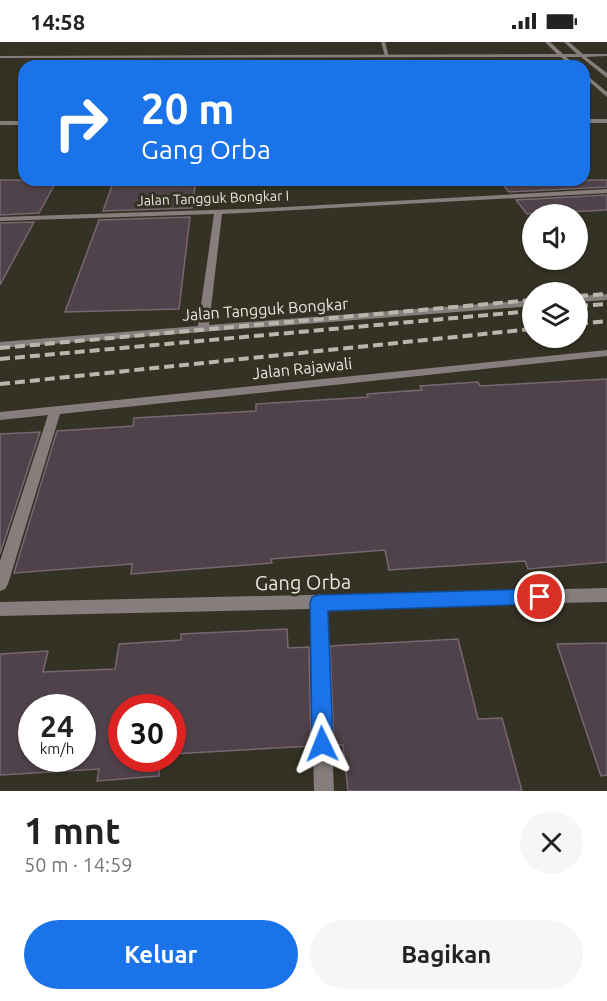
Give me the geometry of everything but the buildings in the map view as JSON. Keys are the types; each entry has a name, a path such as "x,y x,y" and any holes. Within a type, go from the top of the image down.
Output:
{"street":[{"path":"383,42 387,56"},
{"path":"547,42 567,60"},
{"path":"566,42 587,60"},
{"path":"0,57 607,55"},
{"path":"590,62 607,76"},
{"path":"590,80 607,95"},
{"path":"590,121 607,121"},
{"path":"0,123 18,123"},
{"name":"Jalan Tangguk Bongkar I","path":"0,219 218,212 607,192"},
{"path":"203,329 218,212"},
{"path":"588,298 607,297"},
{"name":"Jalan Tangguk Bongkar","path":"0,345 522,304"},
{"name":"Jalan Rajawali","path":"0,416 607,353"},
{"path":"0,584 55,411"},
{"name":"Gang Orba","path":"0,609 607,595"},
{"path":"318,603 324,791"}],"railway":[{"path":"588,295 607,294"},
{"path":"0,348 522,301"},
{"path":"588,305 607,304"},
{"path":"0,359 522,312"},
{"path":"588,323 607,321"},
{"path":"0,384 522,330"}],"route":[{"path":"322,744 318,603 540,597"}]}
